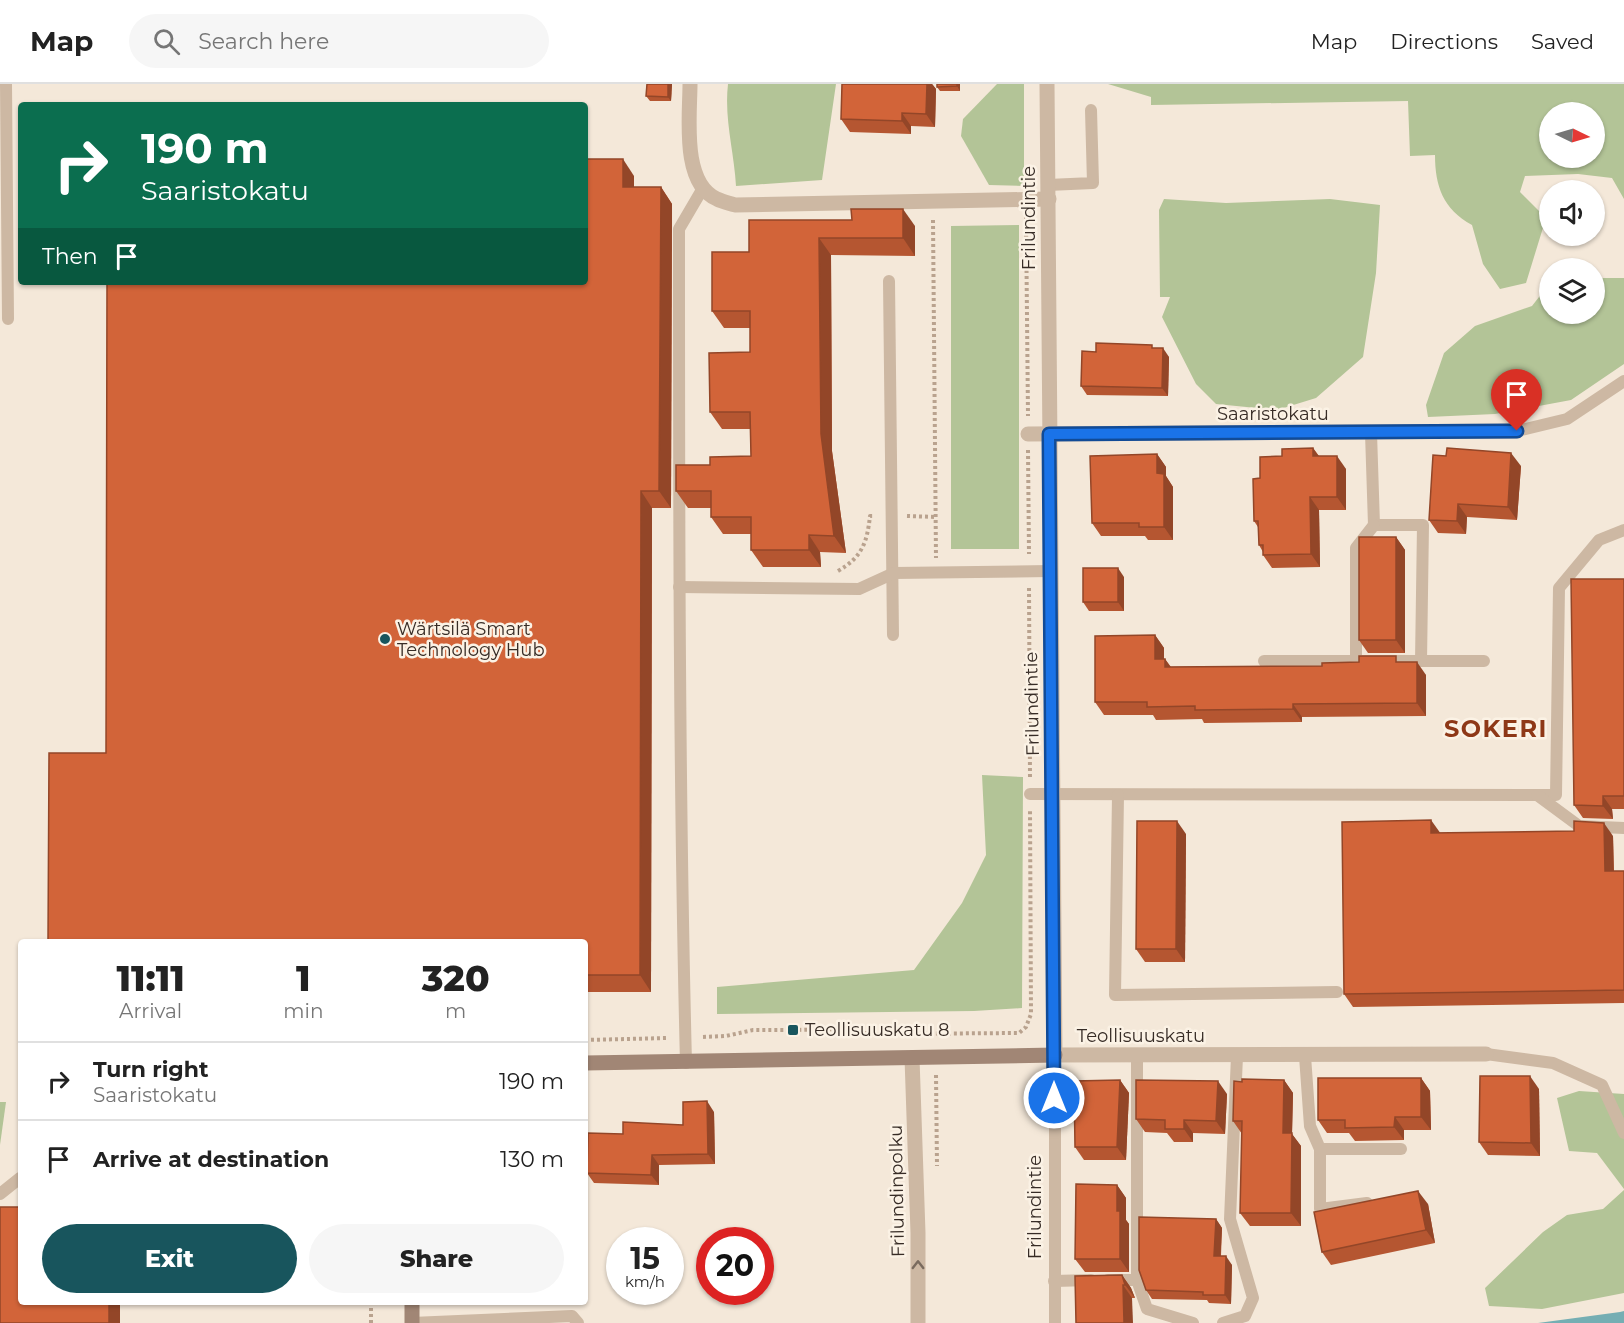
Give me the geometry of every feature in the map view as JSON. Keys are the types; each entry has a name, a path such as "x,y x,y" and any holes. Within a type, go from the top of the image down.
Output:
{"street":[{"path":"690,84 690,147 694,169 703,188 716,199 735,205 1026,200 1048,192"},
{"name":"Frilundintie","path":"1047,84 1055,1055"},
{"name":"Saaristokatu","path":"1028,434 1517,431"},
{"name":"Teollisuuskatu","path":"588,1063 1055,1055 1486,1054"},
{"name":"Frilundinpolku","path":"912,1058 918,1233 918,1323"},
{"path":"412,1305 412,1323"}],"lane":[{"path":"6,84 8,319"},
{"path":"1048,192 1093,183 1091,110"},
{"path":"686,1063 679,587 679,229 703,188"},
{"path":"889,281 893,635"},
{"path":"1517,431 1567,419 1624,381"},
{"path":"1356,661 1356,548 1374,525 1371,433"},
{"path":"1374,525 1423,525 1421,661"},
{"path":"1030,794 1556,795 1559,588 1599,540 1624,530"},
{"path":"679,587 859,589 894,573 1050,571"},
{"path":"1264,661 1484,661"},
{"path":"1118,795 1115,995 1337,992"},
{"path":"1537,795 1579,825 1624,828"},
{"name":"Teollisuuskatu","path":"1486,1054 1554,1063 1602,1085 1624,1133"},
{"name":"Frilundintie","path":"1055,1055 1055,1323"},
{"path":"1137,1055 1137,1280 1147,1309 1193,1323"},
{"path":"1223,1323 1245,1316 1253,1299 1230,1219 1237,1056"},
{"path":"1305,1056 1310,1126 1320,1149 1320,1209 1384,1200"},
{"path":"1320,1149 1401,1149"},
{"path":"0,1194 18,1180"},
{"path":"1054,1281 1137,1280"},
{"path":"412,1323 572,1316 578,1323"}],"path":[{"path":"588,1040 726,1036 753,1030 842,1029 871,1034 1019,1033 1026,1027 1031,1014 1026,200"},
{"path":"933,217 936,573"},
{"path":"829,574 836,573 858,557 867,542 870,516 936,517"},
{"path":"1017,589 1029,589"},
{"path":"371,1305 371,1323"}],"green space":[{"path":"728,84 836,84 822,180 736,186 728,122"},
{"path":"997,84 1024,84 1024,186 989,185 961,136 963,119"},
{"path":"1108,84 1624,84 1624,199 1612,178 1578,174 1525,176 1520,192 1539,211 1539,241 1526,283 1500,289 1483,264 1472,225 1454,212 1443,196 1437,177 1435,155 1410,156 1408,101 1151,105 1151,97"},
{"path":"1164,199 1226,203 1330,199 1380,205 1376,273 1363,357 1316,398 1277,410 1216,404 1196,384 1162,317 1170,297 1160,297 1159,210"},
{"path":"1019,225 1019,549 951,549 951,226"},
{"path":"1605,278 1624,278 1624,364 1571,400 1495,414 1428,417 1426,405 1444,353 1475,326 1532,306 1539,297 1539,324 1605,324"},
{"path":"982,775 1023,777 1022,1008 974,1011 717,1014 717,987 914,970 962,903 986,855"},
{"path":"1579,1091 1624,1094 1624,1189 1597,1153 1569,1151 1557,1098"},
{"path":"0,1102 6,1102 0,1145"},
{"path":"1624,1190 1624,1293 1542,1309 1489,1306 1485,1288 1543,1232 1567,1215 1603,1209"}],"water":[{"path":"1624,1311 1624,1323 1538,1323 1620,1312"}],"building":[{"path":"647,84 668,84 668,97 646,96"},
{"path":"842,84 927,84 926,114 902,113 902,121 841,119"},
{"path":"937,84 957,84 957,86 937,87"},
{"name":"Wärtsilä Smart Technology Hub","path":"588,159 623,159 623,187 661,187 659,491 641,491 640,975 588,975 588,939 48,939 49,753 106,753 107,285 588,285"},
{"path":"851,209 903,209 903,238 819,238 821,434 834,536 809,535 809,550 751,550 751,517 711,517 711,491 676,491 676,465 710,465 710,457 751,456 750,412 710,412 709,353 750,352 750,311 712,311 712,252 749,252 749,220 852,220"},
{"path":"1096,343 1152,345 1152,348 1163,348 1162,388 1081,386 1082,351 1096,352"},
{"path":"1313,448 1313,456 1337,456 1337,497 1310,497 1311,554 1263,555 1263,545 1259,545 1258,521 1254,521 1253,479 1260,478 1260,457 1282,456 1282,449"},
{"path":"1447,448 1511,453 1508,507 1458,504 1457,521 1429,520 1433,455 1446,456"},
{"path":"1157,454 1157,473 1164,474 1164,527 1139,527 1139,523 1092,523 1090,456"},
{"path":"1359,537 1396,537 1396,640 1359,640"},
{"path":"1083,568 1118,568 1118,602 1083,602"},
{"path":"1571,579 1624,579 1624,796 1603,796 1603,806 1574,805"},
{"path":"1155,635 1155,659 1165,659 1165,667 1322,666 1322,663 1359,662 1359,656 1396,656 1396,662 1417,662 1417,703 1293,704 1293,709 1195,710 1195,706 1147,707 1147,702 1095,702 1095,636"},
{"path":"1431,820 1431,833 1574,831 1574,821 1604,823 1605,871 1624,871 1624,990 1344,994 1342,822"},
{"path":"1137,821 1177,821 1176,949 1136,949"},
{"path":"1480,1076 1530,1076 1531,1143 1479,1142"},
{"path":"1318,1078 1421,1078 1421,1117 1395,1117 1394,1127 1345,1128 1345,1120 1318,1120"},
{"path":"1242,1079 1284,1080 1283,1133 1292,1133 1291,1213 1240,1213 1242,1121 1233,1121 1234,1081 1242,1082"},
{"path":"1120,1080 1117,1147 1075,1147 1074,1081"},
{"path":"1136,1080 1218,1081 1216,1121 1184,1120 1184,1129 1165,1129 1165,1120 1136,1119"},
{"path":"707,1101 708,1154 652,1155 651,1175 588,1173 588,1133 623,1134 623,1122 683,1125 683,1102"},
{"path":"1076,1184 1117,1185 1117,1211 1120,1211 1120,1259 1075,1259"},
{"path":"1418,1191 1426,1230 1322,1252 1314,1212"},
{"path":"0,1207 18,1207 18,1305 109,1305 109,1323 0,1323"},
{"path":"1139,1217 1216,1219 1214,1256 1226,1256 1225,1295 1146,1290 1139,1270"},
{"path":"1122,1275 1125,1285 1123,1285 1124,1323 1076,1323 1075,1276"}],"place":[{"name":"Wärtsilä Smart Technology Hub","path":"385,639"},
{"name":"Teollisuuskatu 8","path":"793,1030"}],"district":[{"name":"SOKERI","path":"1496,728"}],"route":[{"path":"1054,1098 1054,793 1049,434 1517,431"}]}
